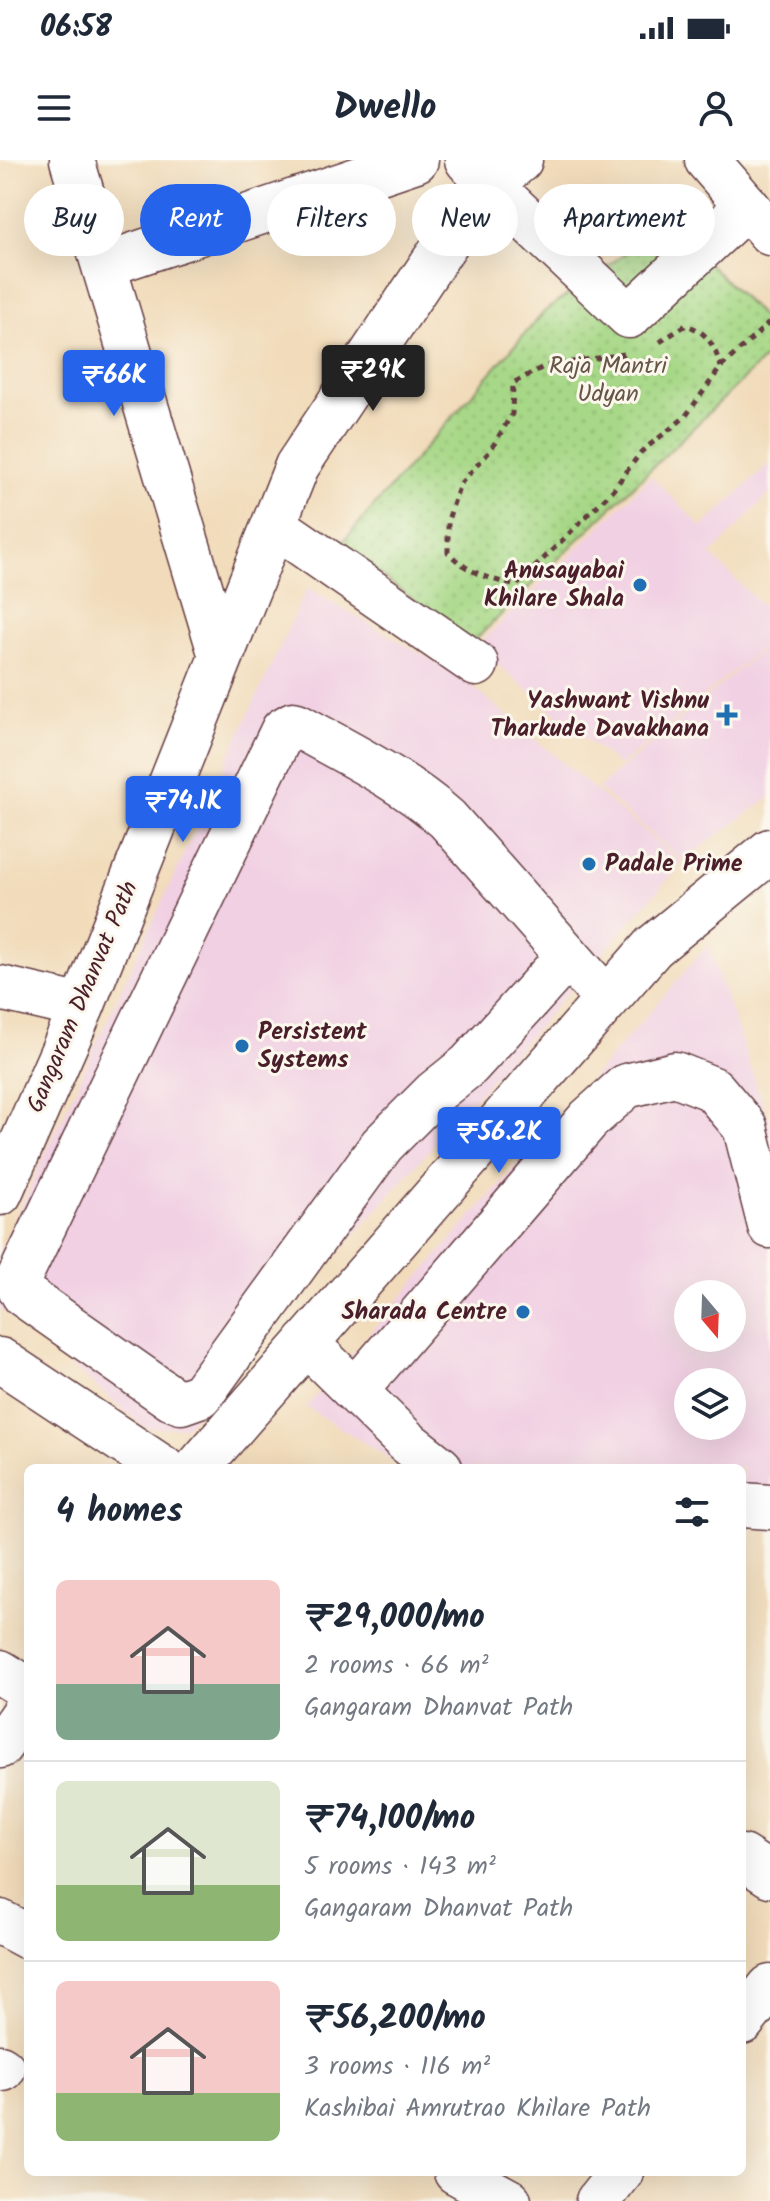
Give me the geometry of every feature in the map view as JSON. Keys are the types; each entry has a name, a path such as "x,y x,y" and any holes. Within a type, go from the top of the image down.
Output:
{"street":[{"path":"72,160 221,656"},
{"path":"104,265 416,160"},
{"path":"492,168 629,316 758,220 707,160"},
{"name":"Gangaram Dhanvat Path","path":"0,1193 82,1007 297,466 466,213 492,168"},
{"path":"274,525 476,664"},
{"path":"568,956 469,1065 434,1093 382,1145 201,1395 181,1402 171,1398 29,1300 20,1288 19,1278 287,726 297,725 409,788 431,804 447,819 607,1000"},
{"path":"200,1464 653,947 770,851"},
{"path":"0,988 82,1007"},
{"path":"469,1065 589,1119"},
{"path":"355,1391 589,1119 626,1086 675,1074 713,1089 745,1127 770,1226"},
{"path":"319,1230 363,1278"},
{"path":"306,1343 407,1442 435,1464"},
{"path":"0,1360 157,1464"},
{"path":"746,1505 770,1507"},
{"path":"0,1672 24,1687"},
{"path":"0,1746 24,1712"},
{"path":"746,1860 770,1875"},
{"path":"0,1922 24,1935"},
{"path":"746,2017 770,1987"},
{"path":"463,2176 509,2201"},
{"path":"598,2201 618,2176"}],"path":[{"path":"626,353 545,366 513,383 512,414 490,451 460,484 448,520 448,552 461,567 491,580 516,586 613,490 641,452 685,417 721,367 770,322"},
{"path":"658,343 686,325 700,329 715,349 721,367"}],"shaded area":[{"name":"Anusayabai Khilare Shala","path":"770,463 770,493 711,555 770,614 770,641 619,766 476,647 651,476 702,527"},
{"path":"307,588 460,676 682,863 185,1427 146,1428 0,1308 0,1252"},
{"name":"Yashwant Vishnu Tharkude Davakhana","path":"770,643 770,797 683,861 598,788"},
{"path":"708,945 770,1124 770,1531 746,1521 746,1464 399,1464 306,1407"}],"green space":[{"name":"Raja Mantri Udyan","path":"622,256 701,256 770,325 770,353 472,643 340,545 545,311"}],"place":[{"name":"Anusayabai Khilare Shala","path":"640,585"},
{"name":"Yashwant Vishnu Tharkude Davakhana","path":"727,715"},
{"name":"Padale Prime","path":"589,864"},
{"name":"Persistent Systems","path":"242,1046"},
{"name":"Sharada Centre","path":"523,1312"}]}
